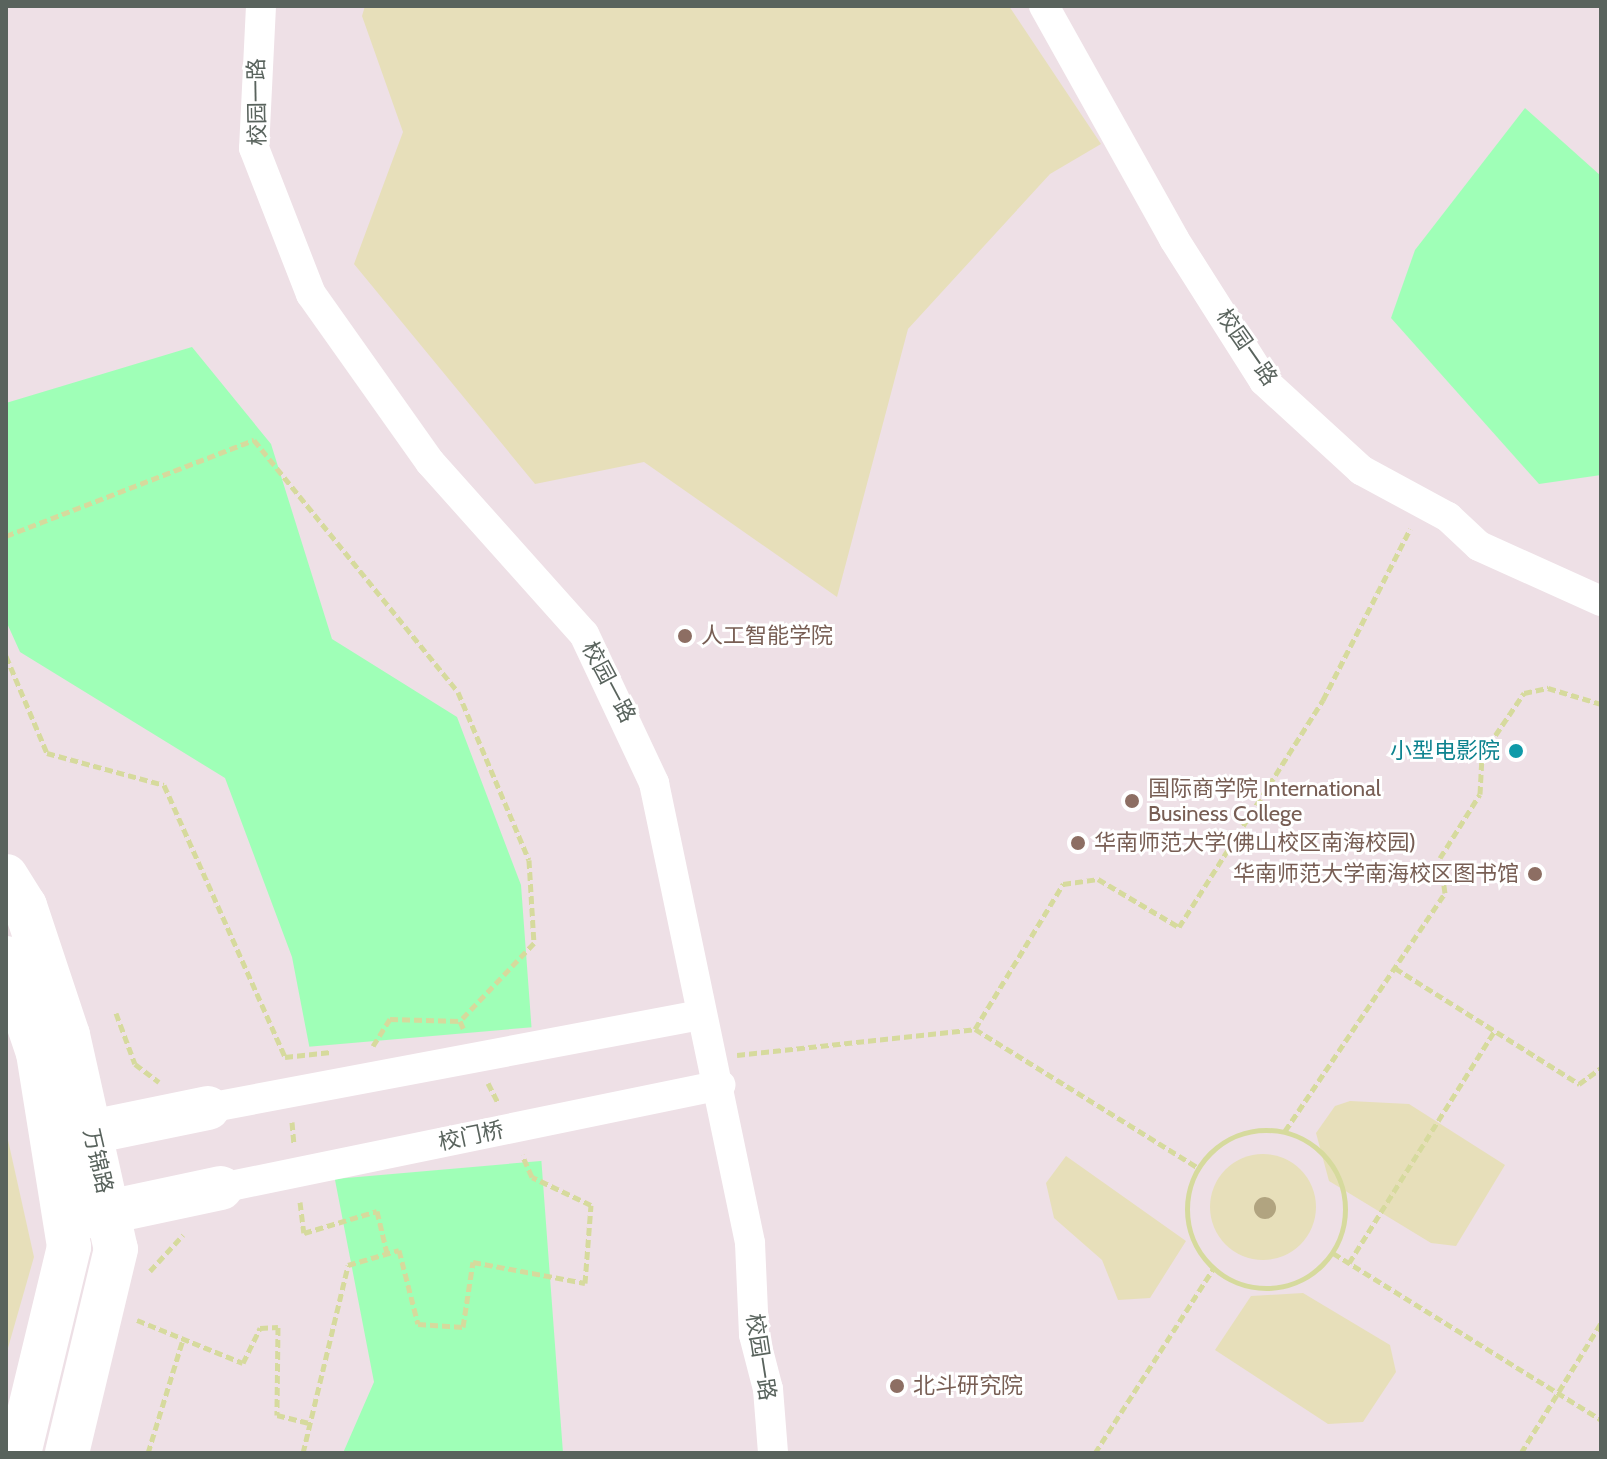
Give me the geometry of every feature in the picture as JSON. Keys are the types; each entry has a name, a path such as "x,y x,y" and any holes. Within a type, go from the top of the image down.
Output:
{"street":[{"name":"校园一路","path":"261,6 254,148 311,294 430,462 584,634 606,673 654,783 700,1015 717,1072 750,1243 754,1335 768,1389 773,1453"},
{"name":"校园一路","path":"1044,6 1174,239 1264,381 1361,470 1423,502 1479,546 1601,601"},
{"name":"万锦路","path":"6,876 25,906 64,1020 72,1136 65,1273 19,1453"},
{"name":"万锦路","path":"6,958 38,1053 72,1136 110,1210 112,1279 67,1453"},
{"path":"72,1136 700,1015"},
{"name":"校门桥","path":"221,1188 547,1121 717,1072"},
{"path":"66,1221 221,1188"}],"path":[{"path":"6,536 254,440 458,692 529,860 534,943 460,1021 390,1019 372,1047 358,1049"},
{"path":"975,1029 1063,884 1098,879 1179,927 1323,700 1423,502"},
{"path":"6,656 47,753 164,785 285,1057 343,1050"},
{"path":"1285,1131 1445,893 1440,858 1480,794 1482,755 1524,693 1548,688 1601,704"},
{"path":"1395,968 1579,1084 1601,1068"},
{"path":"116,1013 135,1064 165,1087"},
{"path":"460,1021 467,1036"},
{"path":"717,1072 975,1029 1198,1168"},
{"path":"1349,1263 1495,1030"},
{"path":"486,1078 506,1121"},
{"path":"1285,1131 1328,1158 1340,1180 1343,1229 1333,1253 1315,1273 1263,1289 1213,1269 1187,1221 1198,1168 1236,1135 1285,1131"},
{"path":"303,1453 348,1265 399,1250 418,1324 463,1327 473,1262 585,1283 591,1205 532,1177 519,1149"},
{"path":"144,1281 192,1229"},
{"path":"1333,1253 1601,1420"},
{"path":"1095,1453 1213,1269"},
{"path":"127,1333 135,1305"},
{"path":"131,1318 243,1363 260,1328 278,1327 277,1415 310,1423"},
{"path":"1521,1453 1601,1323"},
{"path":"148,1453 183,1339"}],"shaded area":[{"path":"365,6 1009,6 1101,144 1050,174 908,329 837,597 644,462 535,484 354,264 403,132 362,16"},
{"path":"1525,108 1601,176 1601,475 1539,484 1391,318 1415,250"},
{"path":"192,347 271,444 332,639 457,717 521,885 563,1453 343,1453 374,1382 292,957 225,778 20,652 6,621 6,403"},
{"path":"1350,1101 1409,1104 1505,1165 1456,1246 1431,1243 1329,1181 1316,1133 1335,1106"},
{"path":"6,1131 34,1257 6,1355"},
{"path":"1263,1154 1283,1158 1301,1169 1312,1187 1316,1207 1312,1227 1301,1245 1283,1256 1263,1260 1243,1256 1225,1245 1214,1227 1210,1207 1214,1187 1225,1169 1243,1158"},
{"path":"1066,1156 1186,1241 1150,1298 1118,1300 1102,1260 1054,1218 1046,1183"},
{"path":"1303,1293 1390,1345 1396,1372 1363,1422 1328,1424 1215,1350 1251,1296"}],"pier":[{"path":"535,1027 547,1160 318,1181 306,1047"}],"place":[{"name":"人工智能学院","path":"685,636"},
{"name":"小型电影院","path":"1516,751"},
{"name":"国际商学院 International Business College","path":"1132,801"},
{"name":"华南师范大学(佛山校区南海校园)","path":"1078,843"},
{"name":"华南师范大学南海校区图书馆","path":"1535,874"},
{"name":"北斗研究院","path":"897,1386"}]}
